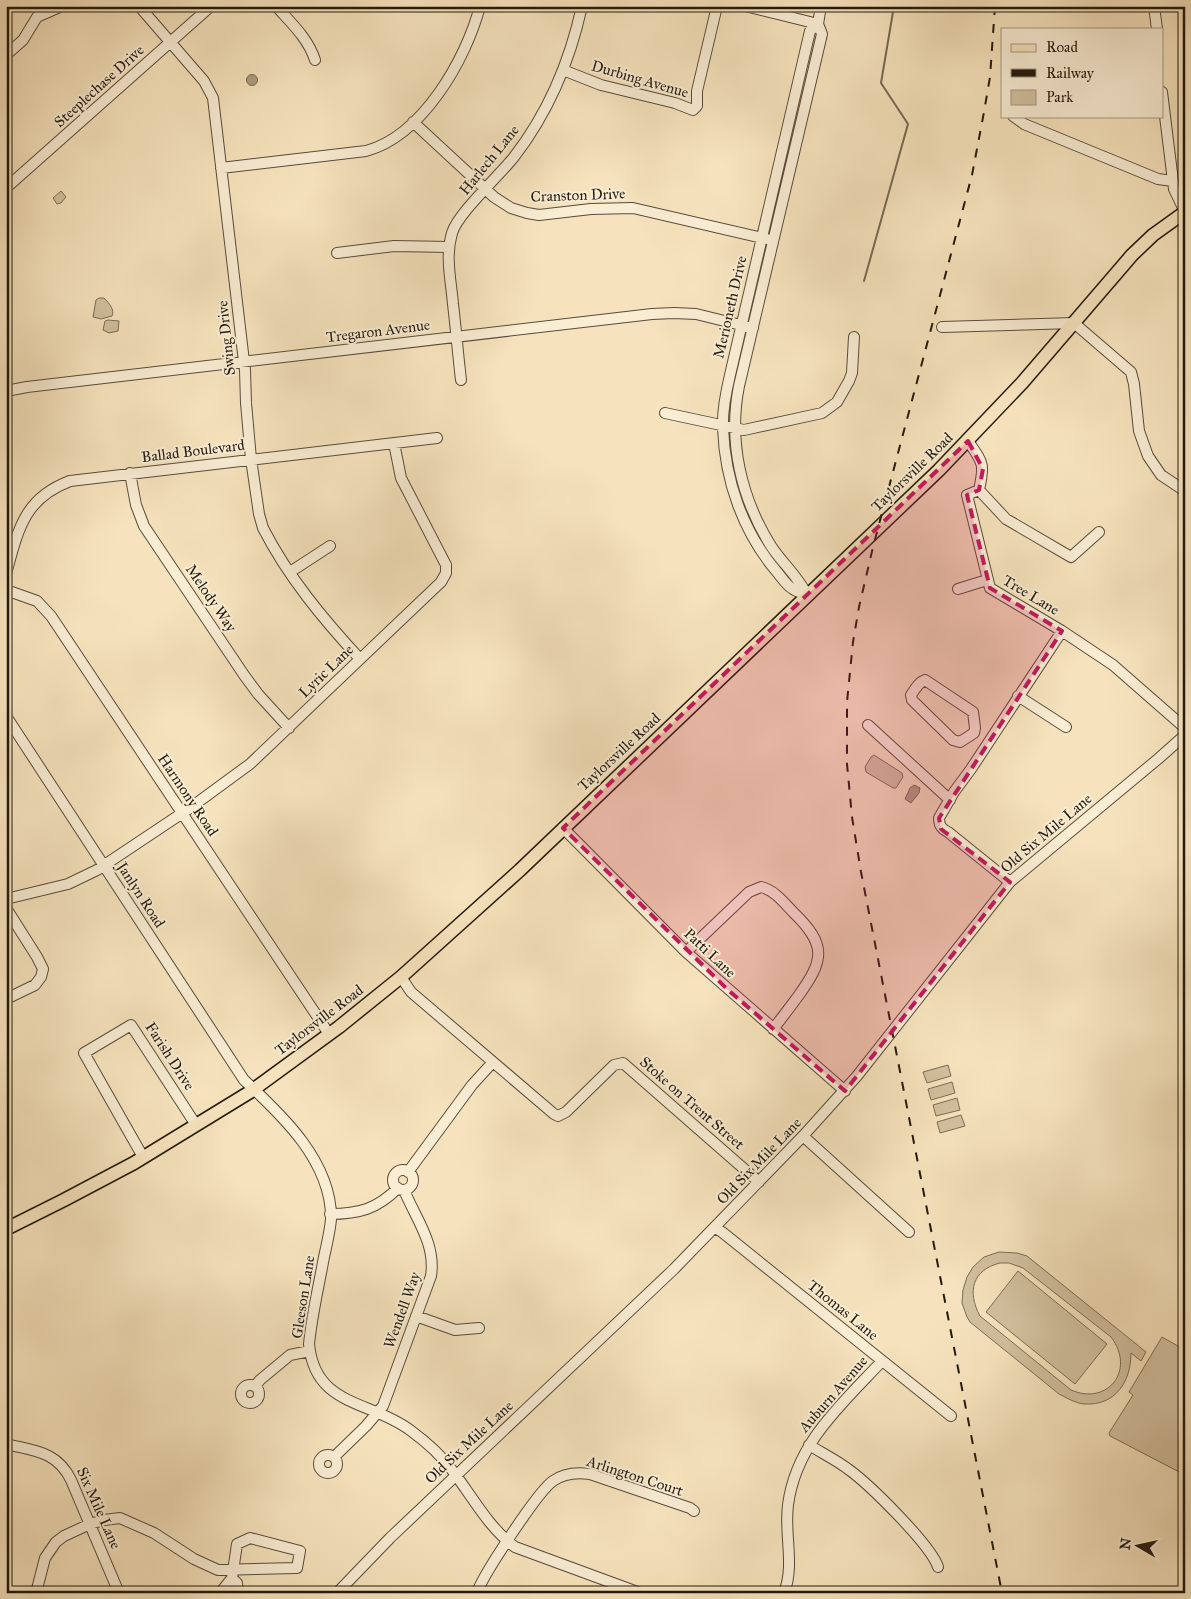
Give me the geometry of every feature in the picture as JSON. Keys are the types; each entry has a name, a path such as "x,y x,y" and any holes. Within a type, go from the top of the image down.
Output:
{"main road":[{"name":"Taylorsville Road","path":"6,1228 143,1158 254,1089 329,1034 401,977 461,925 939,470 1022,382 1132,255 1153,235 1185,212"}],"street":[{"path":"6,55 23,40 37,17 62,6"},
{"name":"Swing Drive","path":"139,6 204,81 213,98 244,362 251,459 259,514 263,528 290,572 327,623 360,659"},
{"name":"Steeplechase Drive","path":"6,188 211,6"},
{"path":"276,6 306,40 315,60"},
{"path":"221,168 366,151 388,142 401,134 441,88 455,67 467,42 480,6"},
{"name":"Harlech Lane","path":"461,380 448,256 456,224 528,138 563,70 582,6"},
{"name":"Durbing Avenue","path":"563,70 601,85 675,103 693,110 697,106 698,91 717,6"},
{"path":"746,6 818,24 822,34 735,405 734,428 739,470 754,515 777,555 800,581 807,595"},
{"name":"Merioneth Drive","path":"807,595 792,589 765,558 754,540 731,488 722,426 724,406 741,325 810,30 818,24 822,6"},
{"path":"1154,6 1157,28"},
{"path":"1164,108 1174,189 1185,212"},
{"path":"1016,118 1024,124 1158,179 1173,181"},
{"name":"Cranston Drive","path":"413,122 505,205 527,213 539,214 592,209 634,208 773,241"},
{"path":"337,253 394,246 449,247"},
{"name":"Tregaron Avenue","path":"6,391 674,313 696,314 753,328"},
{"path":"942,328 1074,323 1131,372 1139,431 1148,456 1161,475 1185,491"},
{"path":"665,413 744,430 822,413 833,406 842,396 850,381 854,337"},
{"name":"Ballad Boulevard","path":"6,574 19,528 27,512 40,498 70,481 437,438"},
{"name":"Tree Lane","path":"968,441 979,458 983,469 979,490 967,495 990,588 1062,631 1113,665 1185,728"},
{"name":"Lyric Lane","path":"6,900 68,884 104,865 182,813 250,764 441,582 446,573 445,561 401,478 394,442"},
{"name":"Melody Way","path":"130,473 136,505 144,526 244,675 258,694 289,728"},
{"path":"979,490 1006,519 1071,558 1099,532"},
{"path":"290,572 330,546"},
{"path":"958,589 987,580"},
{"name":"Harmony Road","path":"6,590 36,602 51,616 329,1034"},
{"path":"1010,882 940,827 939,818 1062,631"},
{"path":"925,680 973,712 974,732 960,742 953,740 912,700 911,695 925,680"},
{"path":"1018,696 1066,727"},
{"name":"Janlyn Road","path":"6,716 244,1080 254,1089"},
{"path":"868,725 948,803"},
{"path":"974,732 988,742"},
{"name":"Old Six Mile Lane","path":"337,1593 390,1538 715,1228 803,1136 845,1091 1010,882 1185,735"},
{"name":"Patti Lane","path":"563,828 686,952 845,1091"},
{"path":"686,952 750,892 761,887 772,891 806,925 816,940 818,953 814,973 773,1029"},
{"path":"6,908 43,969 41,977 35,985 6,999"},
{"path":"401,977 411,992 493,1062 472,1085 408,1172"},
{"name":"Farish Drive","path":"143,1158 84,1053 132,1025 196,1125"},
{"name":"Stoke on Trent Street","path":"493,1062 558,1116 566,1112 614,1065 623,1064 759,1182"},
{"name":"Gleeson Lane","path":"254,1089 279,1113 315,1160 326,1189 330,1214 327,1244 311,1329 310,1351 316,1371 327,1387 341,1397 377,1412 407,1428 419,1437 452,1470 490,1523 515,1547 640,1593"},
{"path":"803,1136 908,1232"},
{"path":"330,1214 355,1213 370,1209 401,1189 410,1188 413,1182 412,1176 402,1170 396,1173 394,1183 401,1189"},
{"name":"Wendell Way","path":"334,1457 366,1426 382,1406 431,1276 432,1256 425,1233 401,1189"},
{"name":"Thomas Lane","path":"715,1228 771,1270 951,1416"},
{"path":"416,1316 455,1330 479,1328"},
{"path":"256,1386 260,1380 290,1354 310,1351"},
{"name":"Auburn Avenue","path":"784,1593 790,1572 786,1531 788,1505 796,1474 809,1446 826,1421 882,1361"},
{"name":"Six Mile Lane","path":"6,1444 44,1454 60,1462 66,1470 119,1593"},
{"path":"809,1446 848,1470 868,1486 922,1542 931,1553 938,1567"},
{"name":"Arlington Court","path":"477,1593 485,1576 544,1488 560,1476 573,1473 590,1474 694,1511"},
{"path":"36,1593 45,1558 51,1546 64,1536 104,1520 120,1518 154,1533 205,1565 233,1574 298,1568 300,1550 250,1538 237,1544 233,1574 220,1593"},
{"path":"233,1574 237,1583 238,1593"}],"highlighted area":[{"path":"968,441 983,469 979,490 967,495 990,588 1062,631 939,818 941,829 1010,882 845,1091 727,989 563,828"}],"green space":[{"path":"61,191 66,197 61,203 57,204 53,198"},
{"path":"104,298 110,304 113,311 112,316 101,319 93,317 96,300"},
{"path":"105,321 119,321 118,331 109,333 103,330"},
{"path":"874,755 902,773 903,777 896,788 866,772 865,767"},
{"path":"948,1065 951,1076 927,1083 923,1072"},
{"path":"952,1082 955,1093 931,1100 928,1089"},
{"path":"957,1098 960,1110 936,1116 933,1105"},
{"path":"961,1115 965,1126 940,1133 937,1122"},
{"path":"999,1252 1017,1253 1027,1256 1146,1352 1141,1361 1131,1353 1128,1373 1120,1390 1105,1401 1095,1404 1077,1403 1059,1394 970,1322 962,1303 963,1290 967,1277 973,1267 984,1257","holes":["1009,1263 1023,1268 1111,1337 1118,1349 1120,1361 1119,1372 1114,1382 1107,1389 1096,1393 1084,1394 1071,1390 980,1316 973,1291 978,1277 991,1266"]},
{"path":"1018,1271 1107,1344 1075,1384 986,1312"},
{"path":"1162,1337 1185,1350 1185,1475 1110,1436 1109,1433 1133,1395 1129,1392"}],"shaded area":[{"path":"252,74 258,80 252,86 246,80"},
{"path":"914,785 920,788 919,793 911,803 905,799 910,788"}],"waterway":[{"path":"864,281 908,124 881,83 894,6"}],"railway":[{"path":"995,6 990,77 972,175 873,547 859,607 853,642 847,702 847,764 852,817 861,872 1002,1593"}]}
